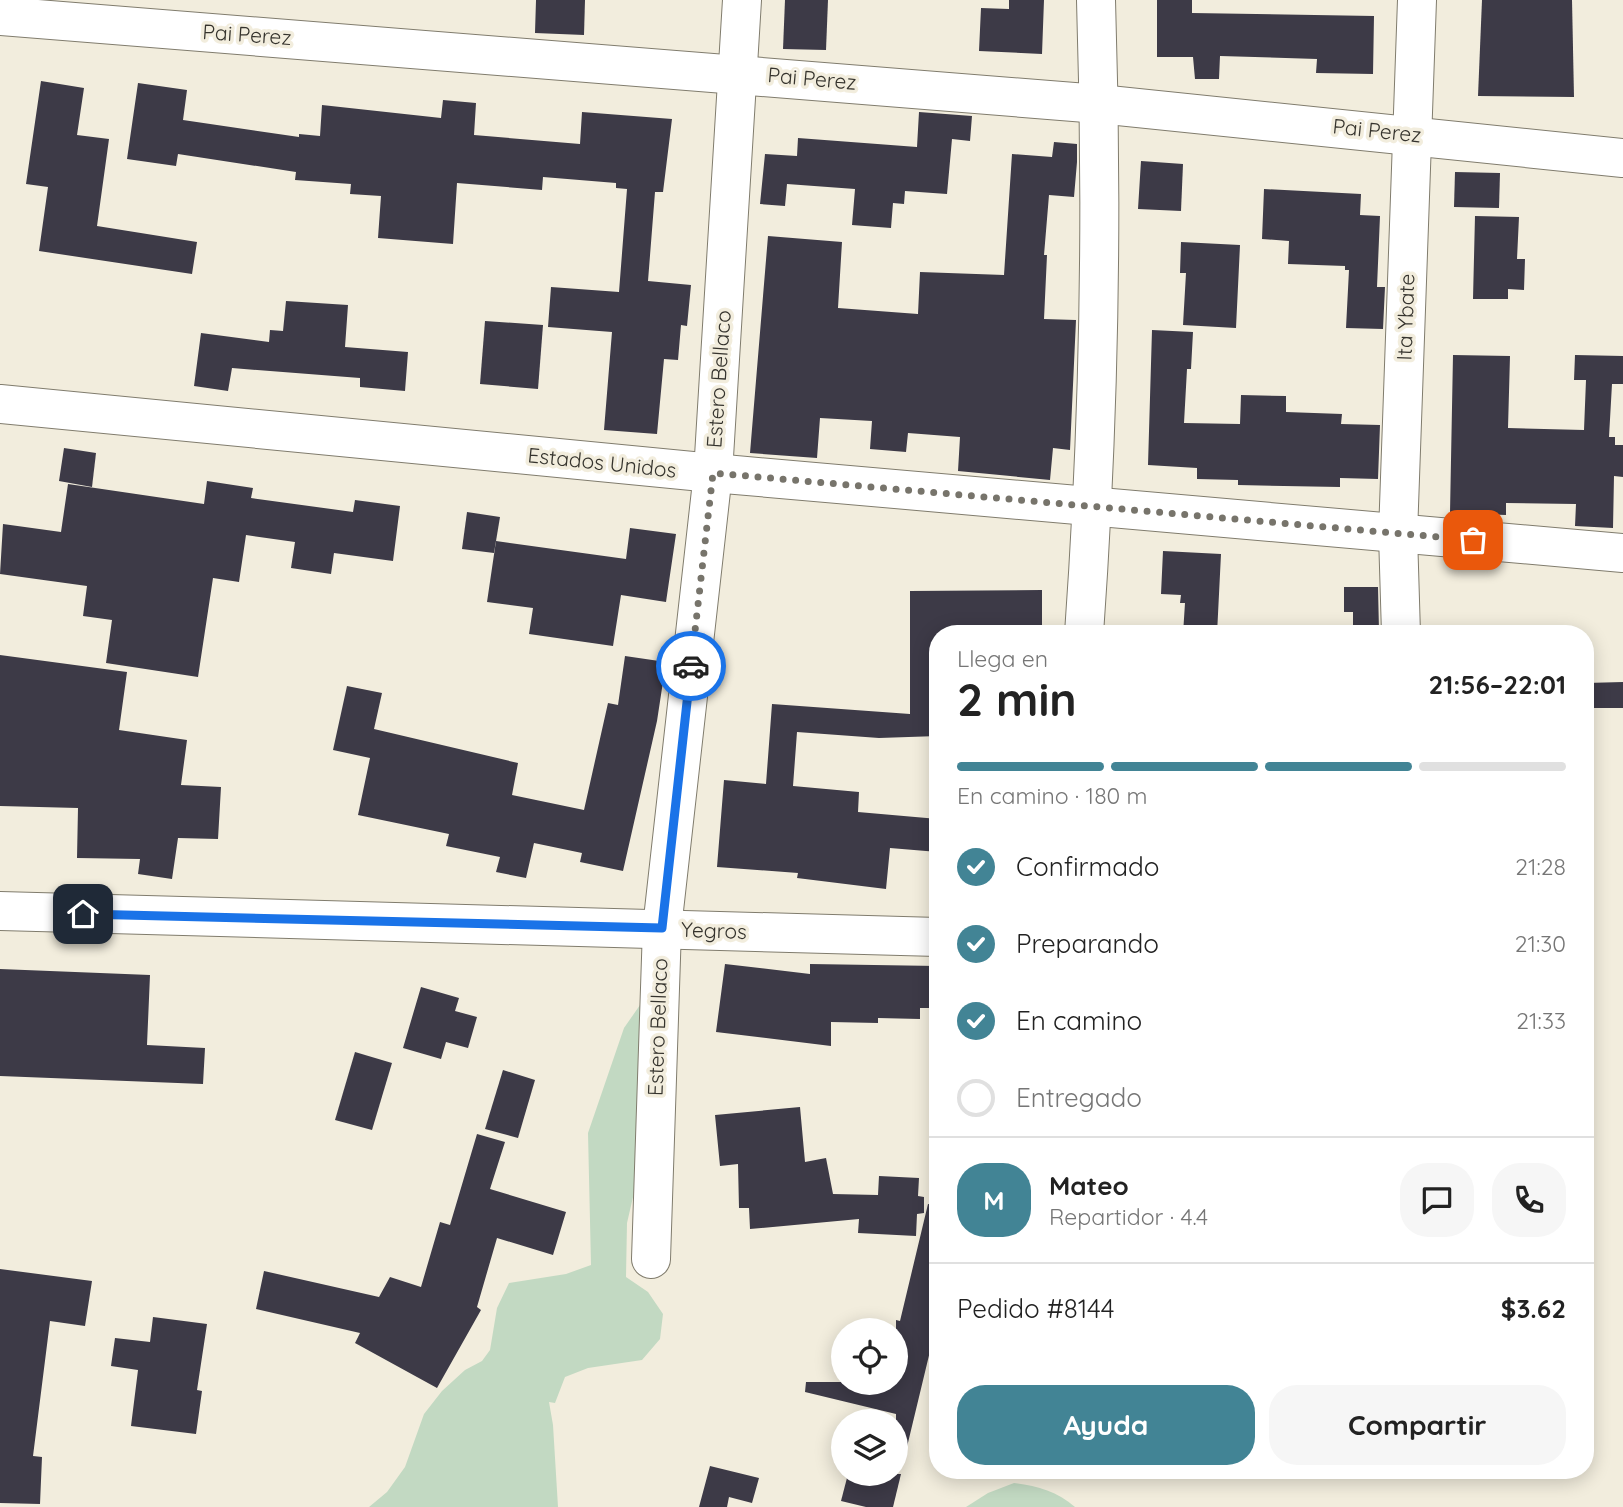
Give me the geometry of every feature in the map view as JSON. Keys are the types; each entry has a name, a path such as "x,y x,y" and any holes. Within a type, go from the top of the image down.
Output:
{"street":[{"name":"Estero Bellaco","path":"651,1259 662,928 713,473 742,0"},
{"path":"1085,625 1093,507 1099,104 1096,0"},
{"name":"Ita Ybate","path":"1401,625 1398,534 1417,0"},
{"name":"Pai Perez","path":"0,16 739,73 1099,104 1623,158"},
{"name":"Estados Unidos","path":"0,404 713,473 1623,553"},
{"name":"Yegros","path":"9,906 929,937"}],"green space":[{"path":"640,1005 646,1141 627,1223 626,1277 648,1292 663,1314 660,1339 642,1360 588,1368 565,1377 555,1403 549,1402 558,1507 369,1507 387,1492 405,1467 424,1414 442,1391 465,1370 482,1361 490,1350 497,1308 509,1283 566,1274 591,1265 588,1133 624,1028"},
{"path":"1014,1483 1046,1490 1075,1507 966,1507 988,1493"}],"building":[{"path":"536,0 585,0 584,35 535,33"},
{"path":"785,0 828,0 826,50 783,49"},
{"path":"1009,0 1044,0 1042,54 979,51 981,8 1009,9"},
{"path":"1157,0 1192,0 1192,13 1374,16 1373,74 1316,73 1317,59 1220,56 1219,79 1195,79 1193,57 1157,57"},
{"path":"1482,0 1572,0 1574,97 1478,96"},
{"path":"41,81 84,88 77,135 109,139 97,226 197,242 192,274 39,251 48,187 26,184"},
{"path":"138,83 187,90 183,120 299,137 299,134 320,136 322,105 441,118 443,100 476,103 474,135 580,144 582,112 672,119 663,192 655,192 648,281 691,285 687,326 681,325 678,360 664,359 657,434 604,430 612,332 548,327 551,287 619,292 627,189 616,188 616,183 543,177 542,190 457,183 453,244 378,238 381,196 350,194 351,184 295,180 296,172 178,154 176,166 127,159"},
{"path":"919,112 972,116 970,141 952,139 947,194 905,191 904,204 893,203 891,228 852,225 855,189 787,184 785,206 760,204 765,154 797,156 798,138 917,147"},
{"path":"1054,142 1077,144 1077,162 1074,197 1049,195 1044,255 1047,255 1044,319 1076,320 1070,450 1053,448 1050,480 958,471 960,437 908,433 906,452 870,449 872,421 820,418 817,458 750,453 768,236 842,242 838,308 918,314 920,272 1004,275 1012,154 1052,157"},
{"path":"1141,161 1183,164 1181,211 1138,209"},
{"path":"1455,172 1500,173 1499,208 1454,207"},
{"path":"1264,189 1361,194 1360,215 1380,216 1377,287 1385,287 1383,329 1346,328 1349,270 1345,270 1345,266 1288,264 1289,241 1262,239"},
{"path":"1475,216 1519,217 1517,259 1525,259 1524,290 1508,289 1508,299 1473,299"},
{"path":"1181,242 1240,245 1236,328 1183,325 1186,273 1180,273"},
{"path":"286,301 348,305 345,347 408,352 405,391 360,387 360,378 232,368 228,391 194,386 201,333 269,342 270,330 283,331"},
{"path":"485,321 543,325 538,389 480,384"},
{"path":"1152,330 1193,332 1191,369 1187,369 1184,423 1240,424 1241,395 1286,396 1286,412 1342,414 1341,424 1380,425 1378,479 1340,478 1340,487 1238,485 1238,480 1197,479 1197,468 1148,465"},
{"path":"1453,355 1510,356 1508,428 1584,430 1586,380 1574,380 1575,355 1623,356 1623,384 1612,384 1609,437 1615,437 1615,445 1623,445 1623,477 1614,476 1613,528 1575,526 1576,504 1506,503 1506,515 1450,513"},
{"path":"64,448 96,453 92,487 59,481"},
{"path":"207,481 253,488 251,498 353,512 355,500 400,506 393,561 334,553 331,574 291,568 295,542 246,535 239,582 213,578 198,677 106,663 112,620 83,616 87,586 0,574 3,524 61,532 68,484 204,504"},
{"path":"467,512 500,517 494,553 462,549"},
{"path":"630,528 676,534 666,602 621,595 613,646 529,634 533,608 487,602 496,541 626,559"},
{"path":"1163,551 1221,554 1217,625 1184,625 1185,603 1180,603 1181,595 1161,594"},
{"path":"1344,587 1378,587 1379,625 1353,625 1353,612 1344,612"},
{"path":"1042,590 1042,625 929,625 929,736 879,738 797,732 793,786 859,792 858,812 929,818 929,851 890,848 886,889 797,878 798,873 717,867 724,780 766,784 772,704 910,714 910,591"},
{"path":"0,655 127,672 119,730 187,740 181,785 221,787 218,839 178,838 172,879 138,874 140,859 77,858 78,808 0,806"},
{"path":"625,656 666,662 657,721 623,871 580,862 582,853 534,843 526,878 496,872 500,857 446,846 449,834 358,815 370,758 333,750 347,686 382,693 374,729 518,763 512,795 584,810 608,703 618,705"},
{"path":"1623,682 1623,708 1594,708 1594,683"},
{"path":"725,964 810,974 810,964 929,966 929,1008 920,1008 920,1019 878,1018 878,1023 831,1022 831,1046 716,1032"},
{"path":"0,969 150,975 147,1045 205,1048 203,1084 0,1076"},
{"path":"421,987 459,998 455,1011 477,1017 468,1048 446,1042 441,1059 403,1048"},
{"path":"355,1052 392,1063 372,1130 335,1120"},
{"path":"503,1070 535,1080 518,1138 485,1129"},
{"path":"800,1107 805,1162 826,1158 833,1194 878,1195 879,1176 919,1178 918,1196 924,1197 924,1213 917,1214 916,1236 858,1233 859,1219 750,1229 749,1208 739,1208 738,1164 720,1166 715,1115"},
{"path":"477,1134 505,1142 490,1189 566,1212 553,1255 497,1238 477,1307 481,1310 437,1388 355,1343 360,1333 256,1309 264,1271 379,1297 390,1277 421,1287 440,1222 450,1225"},
{"path":"929,1204 929,1355 908,1443 908,1409 875,1409 805,1392 806,1382 831,1382 831,1395 908,1395 908,1318 901,1318"},
{"path":"0,1269 92,1281 85,1326 50,1321 33,1456 42,1457 40,1504 0,1503"},
{"path":"153,1317 207,1324 197,1390 202,1391 196,1434 131,1426 138,1370 111,1366 115,1338 150,1342"},
{"path":"710,1466 759,1478 752,1503 729,1497 727,1507 699,1507"},
{"path":"845,1486 898,1486 893,1507 866,1507 841,1501"}],"way so far":[{"path":"691,666 713,473 1473,540"}],"route":[{"path":"83,914 662,928 691,666"}]}
